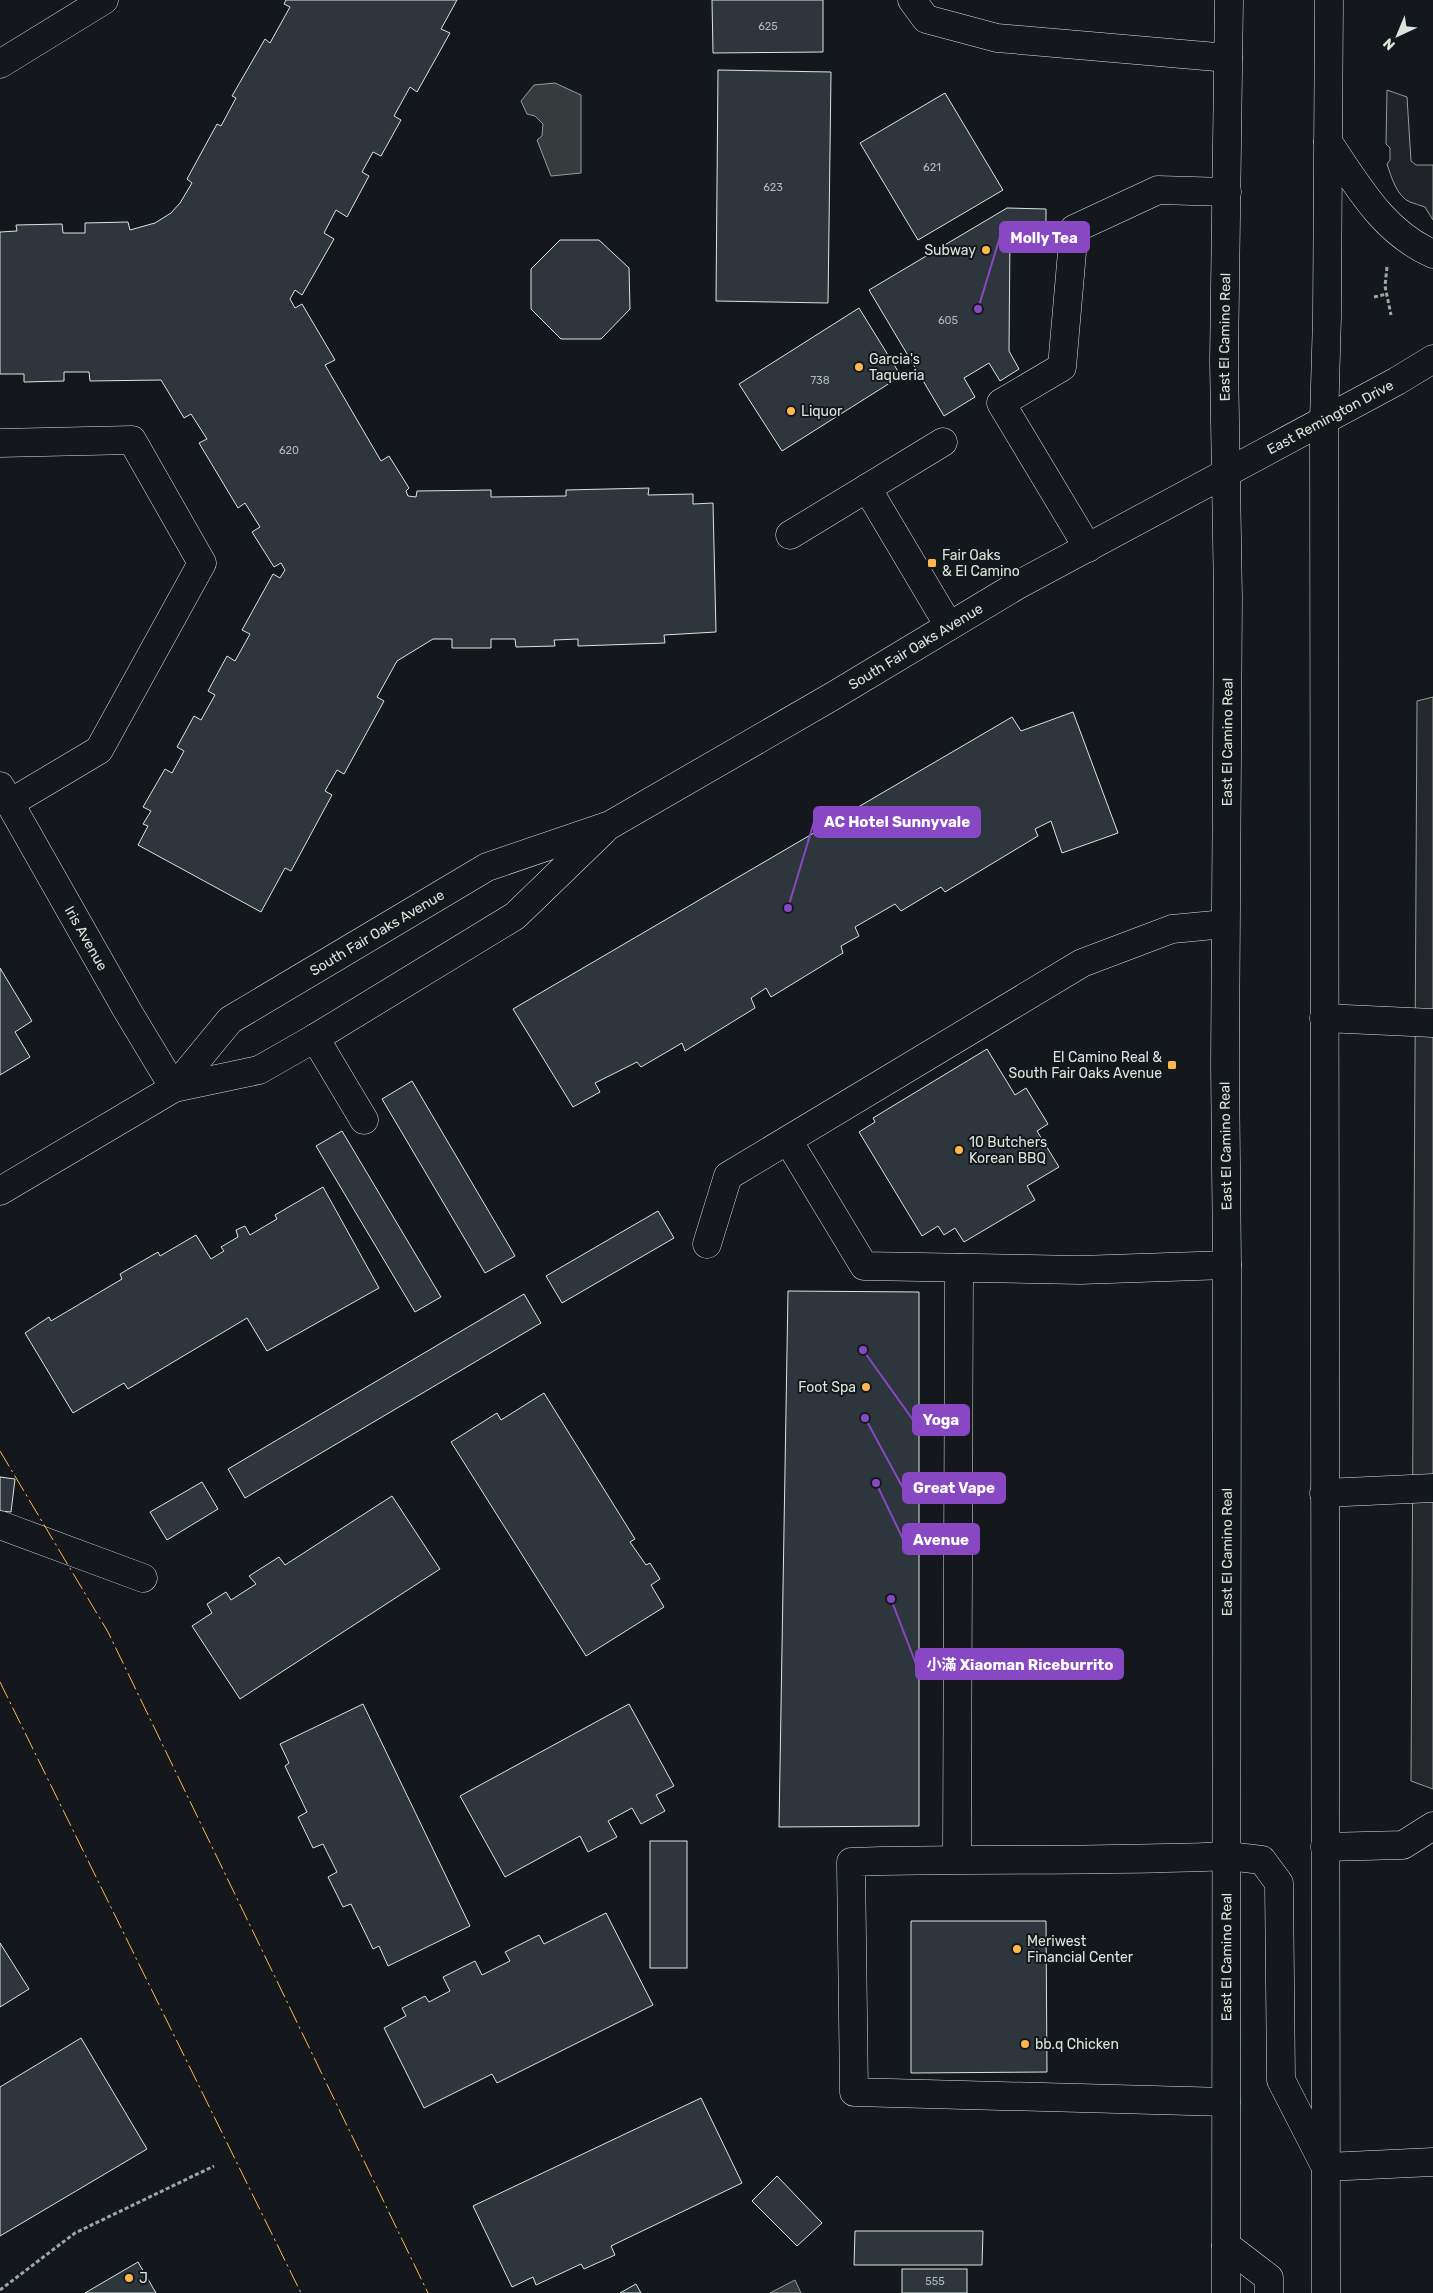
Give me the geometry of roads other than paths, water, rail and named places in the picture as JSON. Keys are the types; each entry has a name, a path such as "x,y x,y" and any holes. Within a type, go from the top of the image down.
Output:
{"main road":[{"path":"0,64 104,0"},
{"path":"912,0 926,19 997,38 1228,58"},
{"name":"East El Camino Real","path":"1226,2293 1228,1856 1225,924 1228,598 1224,362 1229,0"},
{"path":"1326,2293 1324,1847 1324,421 1327,317 1329,0"},
{"path":"1328,142 1381,218 1401,236 1433,254"},
{"path":"1088,548 1001,402 1062,367 1074,229 1158,190 1227,192"},
{"name":"East Remington Drive","path":"1226,473 1324,421 1433,359"},
{"path":"0,443 132,440 202,563 99,750 5,795"},
{"path":"790,535 943,442"},
{"name":"South Fair Oaks Avenue","path":"174,1088 230,1020 487,867 610,825 833,696 1016,586 1226,473"},
{"path":"867,488 949,626"},
{"name":"Iris Avenue","path":"5,795 127,1010 174,1088"},
{"name":"South Fair Oaks Avenue","path":"0,1191 174,1088 259,1070 315,1038 515,916 610,825"},
{"path":"707,1244 728,1176 788,1142 1082,963 1172,929 1225,924"},
{"path":"1324,1018 1433,1022"},
{"path":"315,1038 364,1120"},
{"path":"788,1142 864,1266 1080,1270 1227,1265"},
{"path":"956,1859 959,1268"},
{"path":"1324,1493 1433,1488"},
{"path":"0,1526 143,1578"},
{"path":"1324,1847 1403,1845 1433,1826"},
{"path":"1226,2102 854,2092 852,1862 1228,1856 1262,1860 1279,1883 1281,2080 1326,2167"},
{"path":"1326,2167 1433,2162"},
{"path":"1226,2245 1269,2278 1269,2293"}],"place":[{"name":"Subway","path":"986,250"},
{"name":"Molly Tea","path":"978,309"},
{"name":"Garcia's Taqueria","path":"859,367"},
{"name":"Liquor","path":"791,411"},
{"name":"Fair Oaks & El Camino","path":"932,563"},
{"name":"AC Hotel Sunnyvale","path":"788,908"},
{"name":"El Camino Real & South Fair Oaks Avenue","path":"1172,1065"},
{"name":"10 Butchers Korean BBQ","path":"959,1150"},
{"name":"Yoga","path":"863,1350"},
{"name":"Foot Spa","path":"866,1387"},
{"name":"Great Vape","path":"865,1418"},
{"name":"Avenue","path":"876,1483"},
{"name":"小滿 Xiaoman Riceburrito","path":"891,1599"},
{"name":"Meriwest Financial Center","path":"1017,1949"},
{"name":"bb.q Chicken","path":"1025,2044"},
{"name":"J","path":"129,2278"}]}
